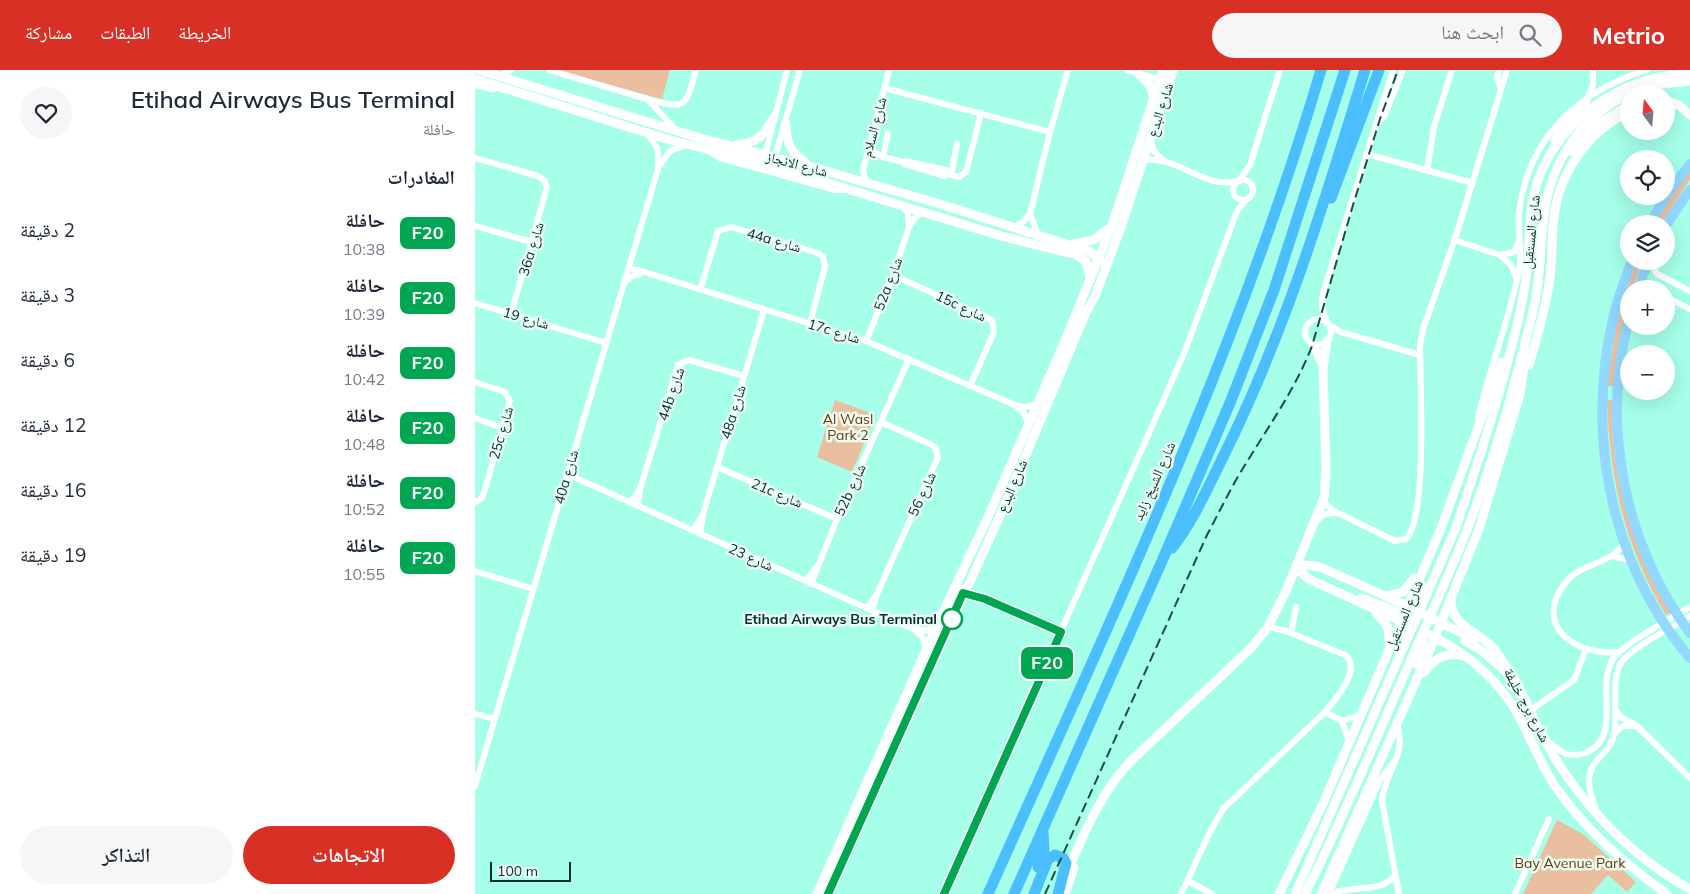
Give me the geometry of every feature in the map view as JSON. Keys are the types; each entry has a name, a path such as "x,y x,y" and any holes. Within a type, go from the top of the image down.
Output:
{"highway":[{"name":"شارع الشيخ زايد","path":"988,894 1209,392 1267,239 1321,70"},
{"path":"1014,894 1162,561 1269,303 1345,70"},
{"path":"1162,561 1189,525 1240,423 1285,315 1365,70"},
{"path":"1311,240 1337,184 1379,70"},
{"path":"1027,894 1043,854 1043,830"},
{"path":"1034,894 1048,859 1055,855 1063,858 1066,866 1059,894"}],"main road":[{"path":"1675,184 1690,164"},
{"path":"1673,215 1690,190"},
{"path":"1629,270 1612,320 1602,393 1602,436 1607,473 1625,542 1633,562 1666,626 1690,658"},
{"path":"1626,335 1617,393 1622,470 1631,513 1643,549 1660,585 1683,617 1690,633"}],"street":[{"name":"شارع الانجاز","path":"481,70 731,146 764,159"},
{"path":"500,76 511,70"},
{"path":"549,70 675,106 683,104 688,98 696,70"},
{"path":"764,159 787,70"},
{"path":"774,161 800,70"},
{"name":"شارع السلام","path":"867,184 862,174 889,70"},
{"path":"1011,227 1022,222 1030,214 1050,132 1068,70"},
{"path":"1127,70 1169,82"},
{"name":"شارع البدع","path":"817,894 1038,404 1111,225 1163,70"},
{"name":"شارع البدع","path":"828,894 1095,296 1151,141 1172,70"},
{"path":"1234,220 1233,188 1250,165 1280,70"},
{"path":"1323,369 1328,340 1331,336 1329,324 1322,307 1323,293 1393,70"},
{"path":"1376,124 1384,117 1403,70"},
{"path":"1427,170 1434,127 1452,70"},
{"path":"1499,70 1497,78 1501,89"},
{"path":"1323,502 1328,508 1386,536 1396,538 1403,536 1413,525 1420,489 1420,352 1425,322 1455,240 1507,70"},
{"path":"1548,154 1567,121 1586,101 1593,85 1593,70"},
{"path":"1473,443 1517,280 1521,255 1519,240 1520,204 1527,175 1535,156 1555,125 1569,112 1615,83 1647,70"},
{"path":"1139,74 1150,85 1154,98"},
{"name":"شارع المستقبل","path":"1295,894 1303,871 1376,712 1455,530 1489,428 1516,330 1527,271 1533,200 1548,154 1579,119 1610,96 1646,80 1690,74"},
{"name":"شارع الانجاز","path":"475,79 646,133 687,144 774,161 812,166 1068,244 1094,240 1111,225"},
{"name":"شارع المستقبل","path":"1658,85 1690,80"},
{"path":"475,85 491,89 501,87"},
{"path":"884,88 1050,132"},
{"path":"647,99 677,131"},
{"name":"شارع المستقبل","path":"1305,894 1315,876 1465,534 1499,432 1527,333 1538,283 1545,207 1561,160 1580,130 1609,105 1620,99"},
{"path":"1675,102 1690,115"},
{"path":"1561,160 1598,124 1620,111"},
{"path":"868,148 881,156 944,176 950,174 959,177 966,172 981,113"},
{"path":"731,146 758,140 766,132 774,117"},
{"path":"1520,394 1546,304 1552,268 1554,214 1562,184 1575,160 1588,142 1606,126 1620,117"},
{"path":"786,123 787,140 792,151 812,166"},
{"path":"881,156 887,132"},
{"name":"40a شارع","path":"475,786 658,168 658,149 646,133"},
{"path":"1151,141 1156,154 1164,160 1220,183 1234,196 1245,200"},
{"name":"40a شارع","path":"658,168 670,151 687,144"},
{"path":"950,174 957,144"},
{"name":"شارع الانجاز","path":"706,148 720,158 835,190 851,190"},
{"path":"1367,154 1473,183"},
{"name":"36a شارع","path":"475,158 538,176 546,184 547,195 511,314"},
{"path":"1144,160 1164,160"},
{"name":"شارع الانجاز","path":"774,161 851,190 902,206 1001,236 1077,255 1089,266 1090,279"},
{"path":"944,894 1185,351 1238,209 1252,195 1252,187 1247,181 1220,183"},
{"path":"902,206 908,213 909,227"},
{"name":"52a شارع","path":"866,341 893,275 909,227 915,218 923,212"},
{"path":"1030,214 1038,235"},
{"path":"475,226 532,242"},
{"name":"44a شارع","path":"700,290 718,231 731,227 818,252 825,259 824,272 810,323"},
{"path":"1455,240 1500,255 1511,265 1517,280"},
{"path":"1500,255 1514,252 1519,240"},
{"path":"1068,244 1091,252 1099,257 1100,270 1085,315"},
{"path":"624,283 631,277 643,273 632,256"},
{"name":"17c شارع","path":"628,269 866,341 1015,405 1025,407 1038,404"},
{"path":"1655,270 1657,274 1689,289"},
{"name":"15c شارع","path":"893,275 993,320 994,332 970,386"},
{"path":"1675,302 1690,309"},
{"name":"شارع 19","path":"475,303 607,341"},
{"name":"48a شارع","path":"700,534 703,514 764,310"},
{"path":"1059,894 1070,865 1111,784 1128,763 1244,655 1268,627 1297,566 1323,502 1326,471 1323,369 1321,358 1305,334 1307,325 1314,319 1349,334 1420,352"},
{"name":"شارع المستقبل","path":"1279,894 1313,825 1429,558 1516,330"},
{"name":"شارع المستقبل","path":"1321,894 1438,629 1482,520 1520,394 1527,333"},
{"path":"1313,344 1321,345 1328,340 1349,334"},
{"name":"52b شارع","path":"809,582 909,359"},
{"name":"44b شارع","path":"638,506 641,489 676,369 680,362 693,361 744,376"},
{"name":"25c شارع","path":"475,382 501,390 508,395 510,404 483,496 475,502"},
{"path":"1015,405 1024,413 1028,424"},
{"path":"475,418 503,428"},
{"name":"شارع 56","path":"870,610 938,457 935,447 881,422"},
{"name":"21c شارع","path":"717,467 837,519"},
{"name":"شارع 23","path":"567,476 911,628 926,631 937,626"},
{"name":"44b شارع","path":"630,503 641,489"},
{"path":"1315,522 1324,514 1339,513"},
{"name":"48a شارع","path":"693,531 703,514"},
{"path":"1401,710 1421,654 1422,622 1417,601 1435,553 1440,531"},
{"path":"975,541 974,554 961,585 963,593 985,599 1061,632"},
{"path":"1619,652 1586,649 1571,644 1560,633 1554,616 1555,602 1565,583 1576,572 1612,556 1625,542"},
{"path":"1305,547 1310,557 1320,566 1387,596 1404,614"},
{"path":"1612,556 1633,562"},
{"path":"1387,596 1399,594 1408,588 1429,558"},
{"path":"1297,566 1309,579 1369,607 1404,614 1422,622"},
{"path":"1297,566 1320,566"},
{"path":"475,571 534,587"},
{"path":"971,577 974,591 985,599"},
{"path":"1286,591 1296,582 1309,579"},
{"path":"1337,592 1361,598 1438,629 1481,650 1512,677"},
{"path":"1451,598 1452,611 1457,620 1491,645 1496,653"},
{"path":"1288,632 1296,607"},
{"path":"1369,607 1380,616 1387,628 1390,638 1388,653"},
{"path":"1543,737 1562,751 1571,755 1584,753 1599,743 1606,726 1607,680 1610,665 1619,652 1683,617 1690,607"},
{"path":"1273,618 1288,632"},
{"name":"شارع برج خليفة","path":"1422,622 1474,640 1489,651 1496,653 1512,677 1531,710 1543,737 1573,786 1624,841 1651,864 1690,889"},
{"path":"1597,813 1589,795 1588,780 1593,764 1609,747 1614,734 1616,680 1619,666 1666,626"},
{"path":"1181,894 1214,823 1226,805 1326,710 1345,682 1346,662 1335,652 1288,632 1268,627"},
{"name":"شارع 23","path":"911,628 923,638 926,650"},
{"name":"شارع برج خليفة","path":"1438,629 1472,660 1510,701 1539,759 1564,798 1603,840 1667,894"},
{"path":"1531,710 1574,680 1586,649"},
{"path":"1598,651 1606,657 1610,665"},
{"path":"1413,686 1430,664 1440,656 1459,654 1472,660"},
{"path":"1326,710 1341,720 1349,741"},
{"path":"1616,710 1622,718 1633,723 1690,778"},
{"path":"475,715 494,721"},
{"path":"1341,720 1360,715"},
{"path":"1395,723 1401,744 1396,762 1384,788 1382,801 1399,894"},
{"path":"1614,734 1623,726 1638,728"},
{"path":"1330,894 1381,776 1396,762"},
{"path":"1065,894 1095,815"},
{"path":"1515,894 1549,819"},
{"path":"843,860 843,853 851,832 847,825"},
{"path":"1289,894 1303,871"},
{"path":"1374,894 1390,883 1395,875"},
{"path":"1309,894 1315,876"},
{"path":"1647,878 1649,884 1660,894"},
{"path":"1187,883 1212,894"},
{"path":"1330,894 1339,891 1368,892 1382,889"}],"green space":[{"path":"553,70 670,70 662,99"},
{"path":"1690,170 1690,179 1675,202 1675,190"},
{"path":"1666,205 1673,205 1667,215 1660,215"},
{"path":"1633,270 1639,270 1635,280 1630,280"},
{"path":"1620,313 1621,335 1613,386 1607,386 1616,326"},
{"name":"Al Wasl Park 2","path":"835,400 876,415 852,472 817,457"},
{"path":"1607,400 1612,400 1615,456 1626,510 1634,537 1645,563 1672,612 1666,615 1639,563 1622,511 1612,458"},
{"name":"Bay Avenue Park","path":"1557,820 1583,834 1636,882 1627,892 1608,875 1591,894 1523,894"}],"railway":[{"path":"1045,894 1207,535 1236,480 1296,381 1312,346 1353,205 1380,119 1398,70"}],"bus line":[{"name":"F20","path":"828,894 963,593 985,599 1061,632 944,894"}],"place":[{"name":"Etihad Airways Bus Terminal","path":"952,619"}]}
